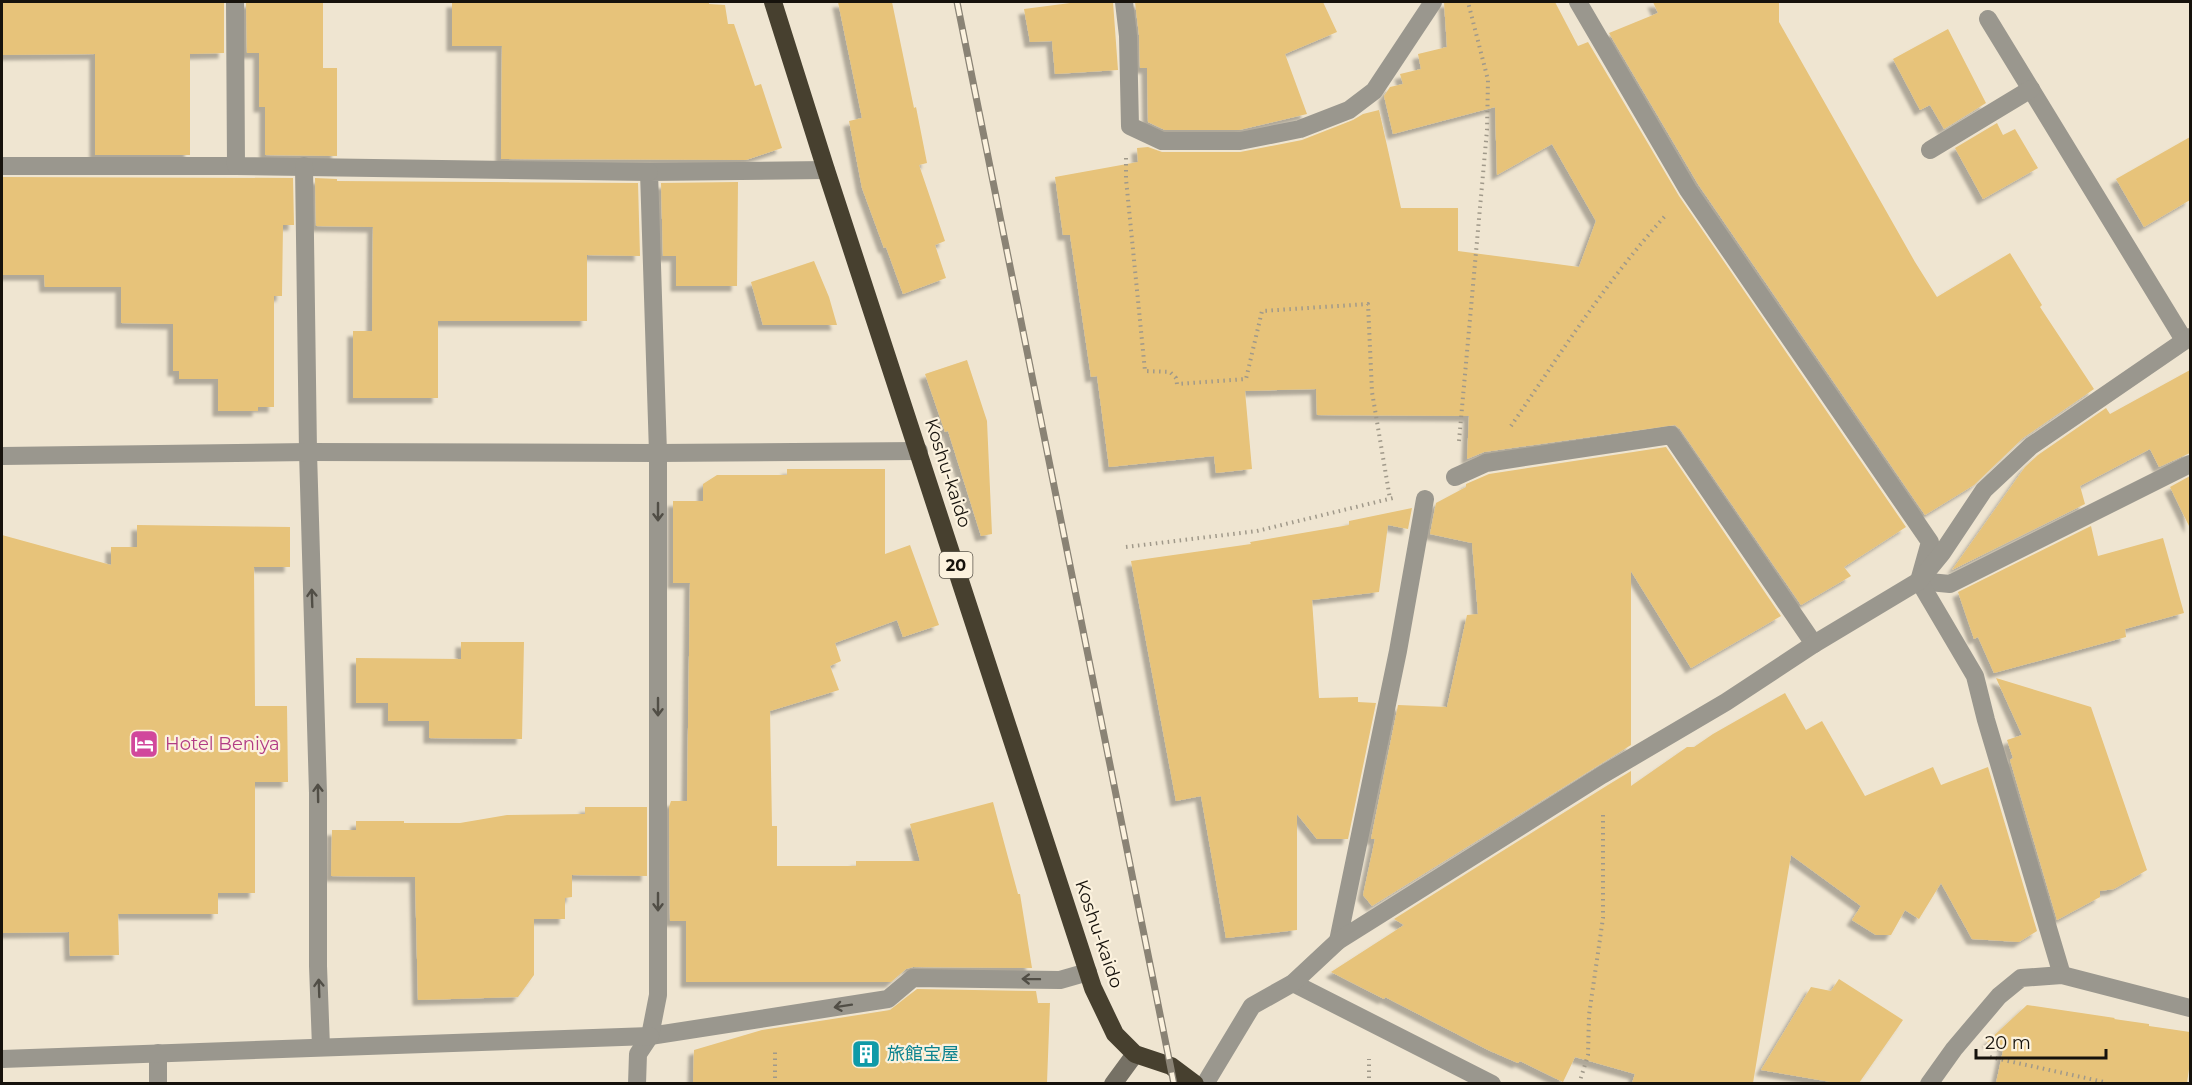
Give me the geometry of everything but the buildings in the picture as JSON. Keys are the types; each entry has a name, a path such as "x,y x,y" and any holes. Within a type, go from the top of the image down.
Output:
{"highway":[{"name":"Koshu-kaido","path":"773,2 1088,972 1115,1034 1135,1054 1171,1066 1195,1083"}],"street":[{"path":"234,2 236,166"},
{"path":"1124,2 1128,36 1130,126 1162,141 1240,141 1300,129 1349,110 1374,91 1433,2"},
{"path":"1578,2 1688,190 1930,542 1919,581 1975,676 2061,975"},
{"path":"1205,1083 1252,1006 1293,983 1338,941 1602,775 1726,702 1814,644 1919,581 1942,553 1984,490 2023,453 2187,338 1988,19"},
{"path":"1930,150 2031,89"},
{"path":"2,166 304,166 649,172 826,170"},
{"path":"304,166 308,452 318,793 318,966 321,1047"},
{"path":"637,1083 638,1054 650,1036 658,995 658,453 649,172"},
{"path":"1455,477 1486,463 1671,435 1814,644"},
{"path":"2,456 308,452 919,451"},
{"path":"1919,581 1950,584 2190,464"},
{"path":"1338,941 1398,651 1425,499"},
{"path":"2,1059 650,1036 888,999 913,978 1060,980 1088,972"},
{"path":"1929,1083 1954,1049 1999,996 2021,978 2061,975 2190,1008"},
{"path":"1293,983 1492,1083"},
{"path":"158,1053 158,1083"},
{"path":"1113,1083 1135,1054"}],"path":[{"path":"1455,477 1487,130 1488,80 1468,2"},
{"path":"1130,126 1125,131 1126,179 1145,371 1170,372 1176,378 1177,384 1246,379 1262,311 1368,304 1372,392 1390,499"},
{"path":"1486,463 1593,304 1633,251 1688,190"},
{"path":"1126,547 1257,531 1405,496 1425,499"},
{"path":"1579,1083 1588,1055 1589,1015 1604,918 1602,775"},
{"path":"1954,1049 2104,1083"}],"railway":[{"path":"957,2 1174,1084"}],"place":[{"name":"Hotel Beniya","path":"144,744"},
{"name":"旅館宝屋","path":"866,1054"}]}
